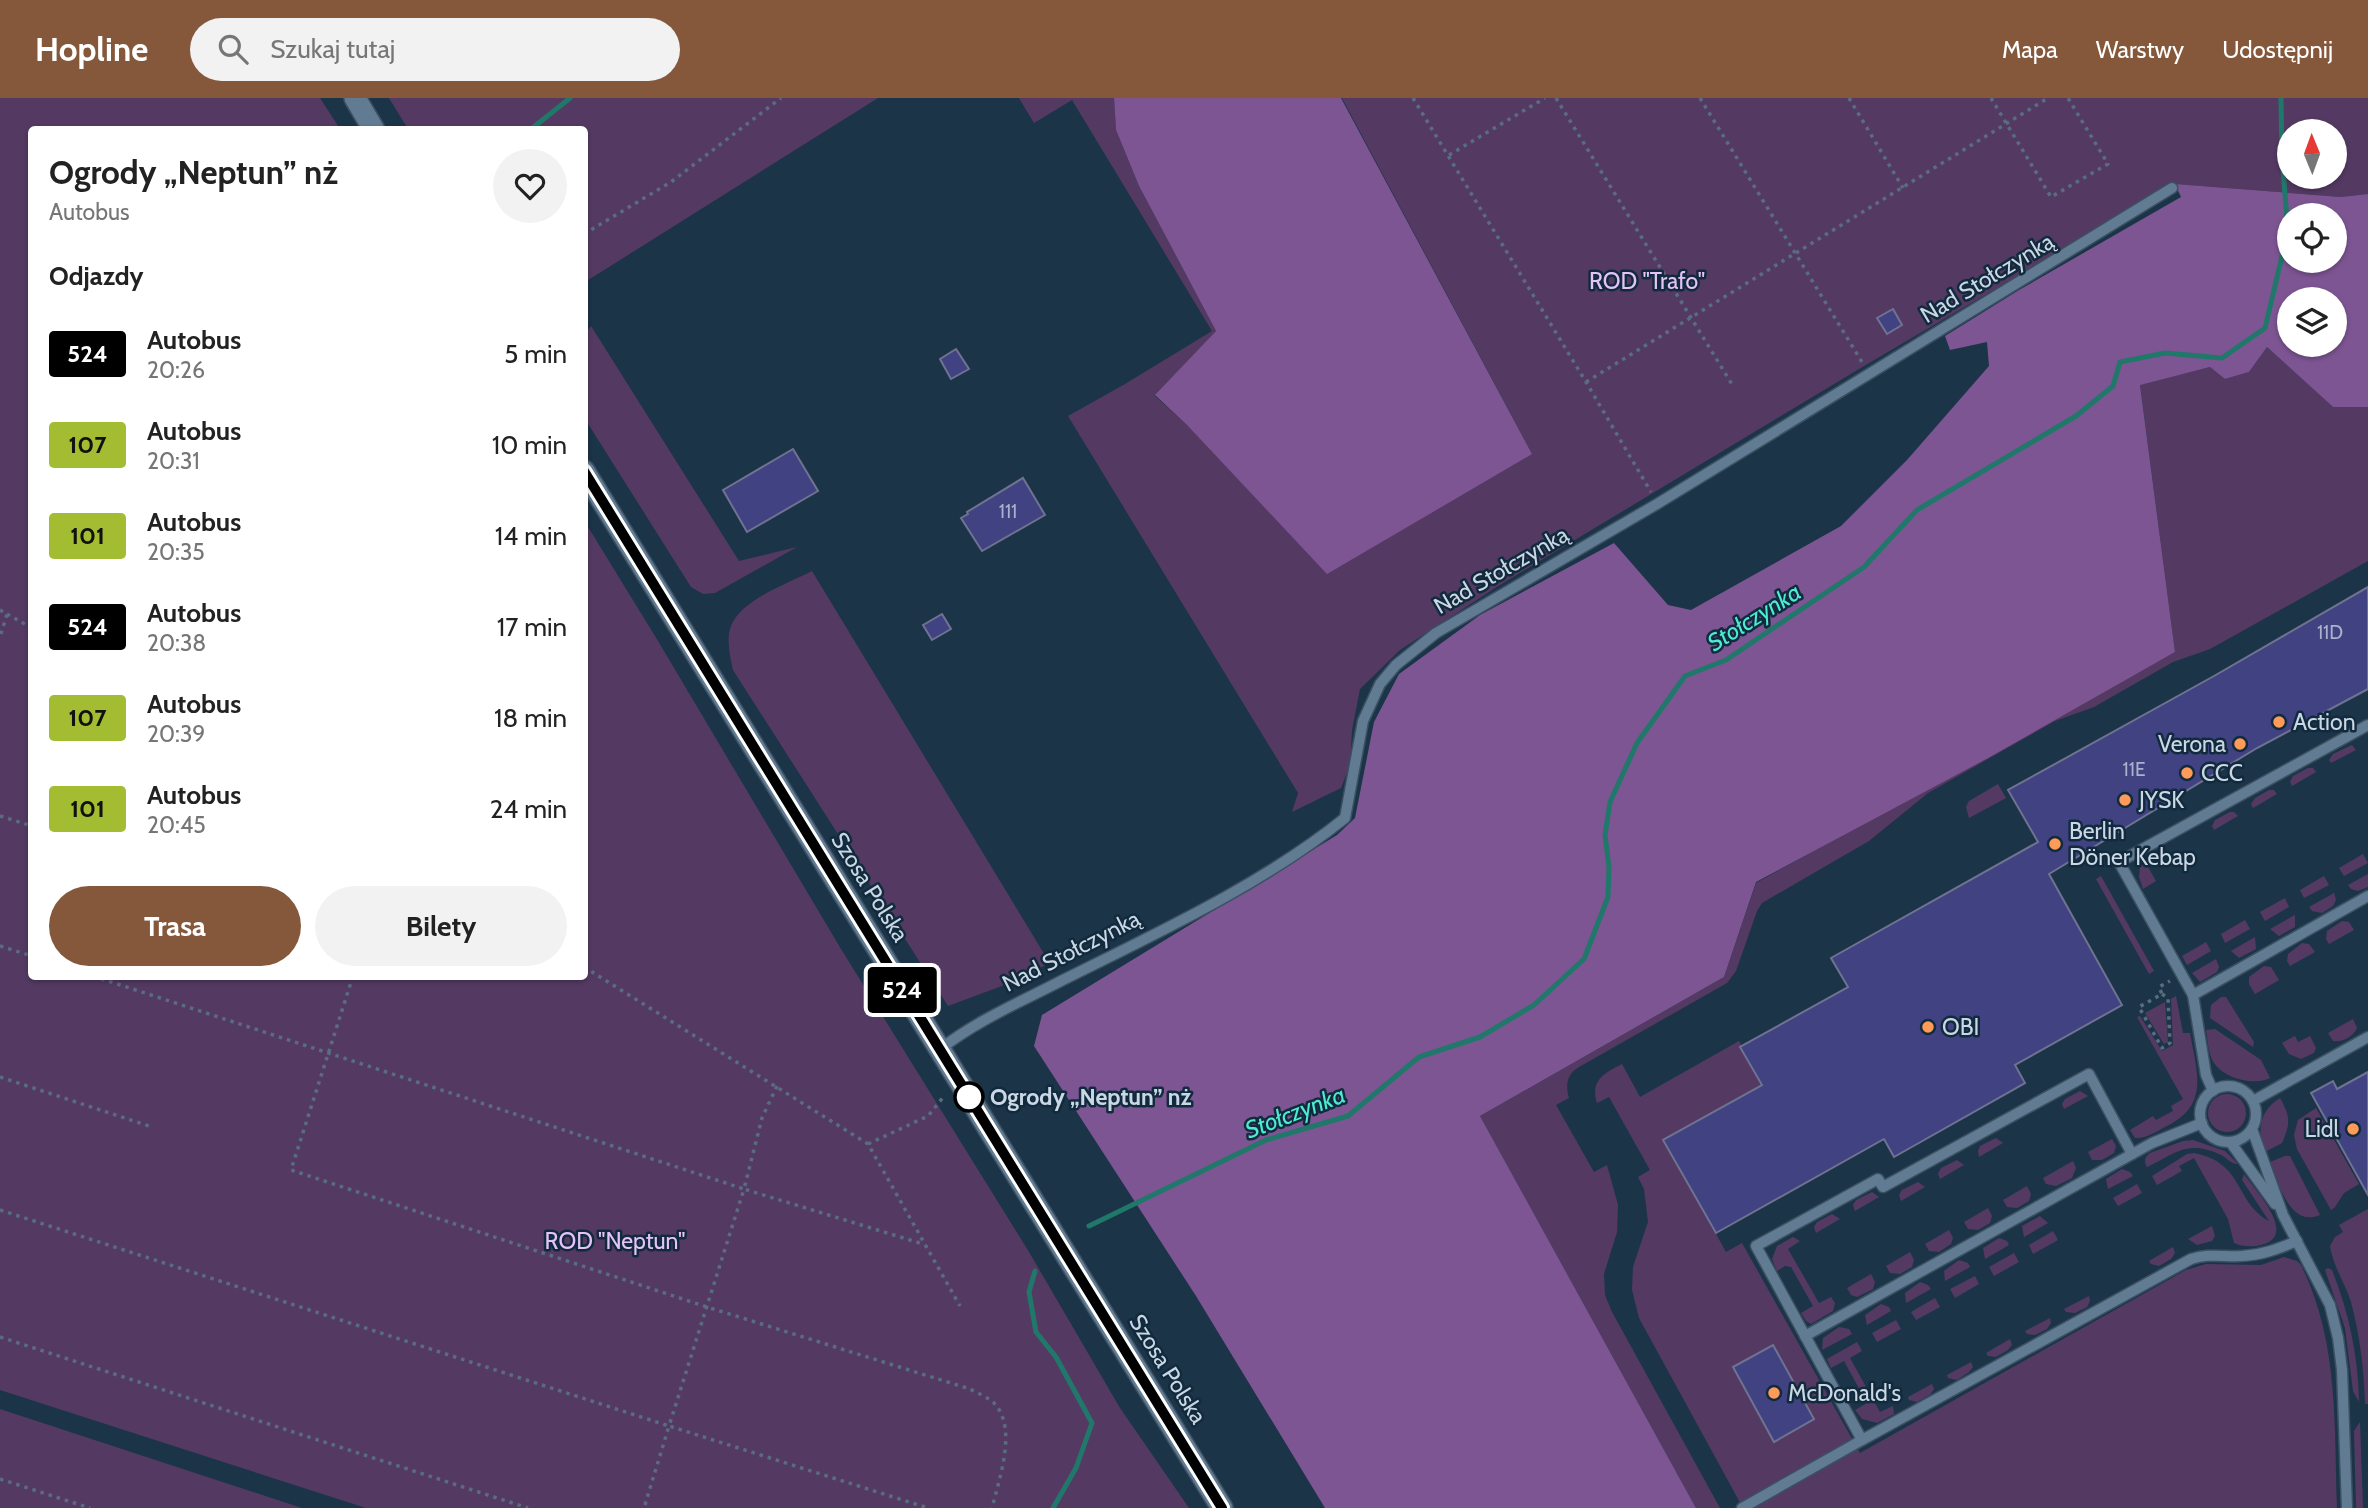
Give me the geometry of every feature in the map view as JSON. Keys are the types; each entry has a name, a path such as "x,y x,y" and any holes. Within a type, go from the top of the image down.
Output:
{"street":[{"path":"355,98 372,126"},
{"name":"Szosa Polska","path":"588,478 1222,1508"}],"lane":[{"name":"Nad Stołczynką","path":"939,1050 1008,1006 1255,881 1345,818 1363,721 1380,684 1396,665 1436,633 1657,504 2172,188"},
{"path":"2213,1091 2206,1075 2193,995 2119,862 2368,724"},
{"path":"2193,995 2368,896"},
{"path":"2253,1101 2368,1037"},
{"path":"1862,1440 1756,1246 1878,1179 1883,1187 2088,1074 2132,1154"},
{"path":"2252,1129 2243,1138 2231,1143 2218,1141 2208,1134 2202,1123 2200,1111 2204,1099 2213,1091 2235,1087 2245,1092 2253,1101 2256,1110 2252,1129 2283,1214 2330,1305 2342,1370 2347,1508"},
{"path":"1805,1336 2132,1154 2178,1131 2202,1123"},
{"path":"2231,1143 2283,1214"},
{"path":"1742,1508 2190,1259 2203,1255 2268,1254 2297,1241"}],"path":[{"path":"588,232 671,182 781,98"},
{"path":"1413,98 1587,382 1651,493"},
{"path":"1448,155 1545,98"},
{"path":"1556,98 1733,386"},
{"path":"1700,98 1864,366"},
{"path":"1849,98 1903,188"},
{"path":"1991,98 2051,197 2108,164 2067,98"},
{"path":"1587,382 2048,98"},
{"path":"0,610 28,626"},
{"path":"0,637 7,614"},
{"path":"0,816 28,825"},
{"path":"0,946 28,955"},
{"path":"588,969 869,1144 960,1306"},
{"path":"2162,994 2138,1007 2162,1048 2171,1043 2168,998 2158,987 2181,975"},
{"path":"105,980 744,1189 926,1245"},
{"path":"352,980 291,1170 707,1307 970,1389 994,1403 1004,1422 1006,1448 992,1508"},
{"path":"0,1077 152,1127"},
{"path":"644,1508 744,1189 762,1118 777,1086"},
{"path":"869,1144 928,1116 950,1090"},
{"path":"0,1210 929,1508"},
{"path":"0,1337 528,1508"},
{"path":"0,1479 90,1508"}],"green space":[{"name":"ROD \"Neptun\"","path":"0,98 320,98 338,126 28,126 28,980 588,980 588,527 841,949 1029,1252 1120,1408 1189,1508 366,1508 0,1390"},
{"path":"389,98 878,98 588,280 588,126 406,126"},
{"name":"ROD \"Trafo\"","path":"1019,98 1114,98 1116,130 1139,186 1216,331 1155,396 1188,426 1532,454 1342,98 2368,98 2368,194 2341,197 2174,184 1864,366 1495,588 1400,650 1360,689 1352,730 1350,765 1341,788 1292,812 1298,793 1068,416 1212,331 1072,100 1034,123"},
{"path":"591,326 739,561 797,547 715,593 703,594 691,587 588,424 588,330"},
{"path":"2267,347 2333,407 2368,407 2368,561 2210,649 2173,662 2094,707 2055,721 1928,793 1869,841 1762,903 1736,971 1727,983 1579,1067 1570,1076 1567,1084 1569,1098 1556,1105 1594,1172 1607,1165 1618,1205 1617,1232 1604,1274 1605,1295 1720,1508 1696,1508 1480,1116 1724,977 1756,883 2175,652 2140,384 2210,367 2225,379 2249,372"},
{"path":"812,571 1049,962 1029,976 948,1006 733,670 729,636 737,616 766,593"},
{"path":"2352,745 2356,750 2331,763 2329,760 2333,754"},
{"path":"2313,768 2316,772 2292,786 2290,782 2293,776"},
{"path":"1998,784 2006,798 1969,818 1966,807 1969,801"},
{"path":"2274,790 2277,794 2253,808 2251,804 2255,798"},
{"path":"2230,812 2238,816 2214,830 2212,826 2215,820"},
{"path":"2363,854 2368,863 2344,876 2339,868"},
{"path":"2152,856 2158,857 2159,860 2148,867 2156,881 2143,889 2139,877 2140,866"},
{"path":"2368,874 2368,887 2358,891 2348,885"},
{"path":"2101,876 2154,971 2149,974 2096,879"},
{"path":"2324,876 2329,885 2304,898 2300,890"},
{"path":"2334,893 2336,900 2333,906 2322,913 2312,911 2309,907"},
{"path":"2285,898 2289,907 2265,921 2260,912"},
{"path":"2295,915 2295,927 2279,936 2270,929"},
{"path":"2245,920 2250,929 2225,943 2221,934"},
{"path":"2342,921 2349,922 2354,930 2329,944 2326,939 2327,931"},
{"path":"2255,937 2256,949 2239,958 2231,951"},
{"path":"2206,942 2211,951 2187,965 2182,956"},
{"path":"2302,943 2309,944 2315,952 2290,966 2287,961 2288,954"},
{"path":"2216,959 2219,967 2217,972 2200,982 2192,973"},
{"path":"2264,966 2271,967 2279,980 2255,994 2249,984 2249,977"},
{"path":"2176,996 2183,1033 2190,1033 2197,1075 2195,1098 2189,1109 2179,1118 2150,1135 2135,1138 2130,1130 2153,1116 2156,1120 2173,1111 2171,1106 2183,1099 2137,1017 2140,1016 2162,1051 2173,1045 2171,999"},
{"path":"2221,997 2226,997 2254,1042 2253,1047 2210,1018 2211,1005"},
{"path":"2165,1002 2168,1042 2164,1044 2145,1013"},
{"path":"2353,1019 2357,1028 2353,1034 2344,1040 2333,1041 2328,1033"},
{"path":"2215,1029 2261,1060 2270,1078 2240,1080 2219,1069 2211,1056 2206,1030"},
{"path":"2295,1036 2298,1042 2310,1036 2316,1048 2314,1053 2301,1059 2289,1054 2282,1043"},
{"path":"1739,1041 1762,1085 1664,1140 1726,1252 1742,1243 1860,1453 2186,1270 2206,1264 2261,1265 2284,1257 2301,1265 2322,1324 2332,1384 2337,1508 1743,1508 1639,1318 1632,1290 1633,1267 1648,1222 1644,1189 1638,1177 1650,1170 1609,1097 1597,1103 1595,1095 1600,1079 1622,1064 1640,1097"},
{"path":"2080,1091 2088,1096 2064,1109 2062,1104 2065,1099"},
{"path":"2227,1094 2241,1099 2246,1113 2241,1127 2227,1132 2213,1127 2208,1113 2213,1099"},
{"path":"2280,1098 2286,1110 2287,1130 2282,1143 2265,1152 2261,1136 2262,1121 2268,1108"},
{"path":"2316,1108 2359,1184 2344,1193 2331,1210 2297,1149 2294,1135 2298,1120"},
{"path":"1996,1138 2003,1143 1979,1157 1980,1146"},
{"path":"2112,1139 2116,1146 2114,1153 2102,1160 2092,1160 2088,1152"},
{"path":"2193,1140 2225,1151 2238,1164 2208,1150 2190,1148 2147,1167 2145,1160 2150,1153"},
{"path":"2194,1153 2222,1165 2250,1204 2269,1221 2242,1180 2244,1174 2271,1212 2276,1232 2272,1240 2255,1246 2234,1243 2228,1219 2194,1158 2179,1166 2182,1171 2157,1185 2152,1176 2187,1154"},
{"path":"2290,1156 2320,1215 2301,1215 2287,1202 2270,1162"},
{"path":"1957,1160 1964,1165 1940,1179 1938,1174 1941,1168"},
{"path":"2073,1161 2076,1168 2072,1178 2056,1186 2046,1184 2043,1178"},
{"path":"2122,1169 2133,1176 2108,1189 2106,1179"},
{"path":"1918,1182 1925,1187 1901,1201 1899,1195 1902,1190"},
{"path":"2137,1184 2142,1193 2118,1206 2113,1198"},
{"path":"2027,1186 2031,1194 2029,1201 2017,1208 2007,1207 2003,1200"},
{"path":"1872,1192 1879,1197 1855,1211 1853,1205 1856,1200"},
{"path":"1988,1208 1992,1216 1990,1223 1978,1230 1968,1229 1964,1222"},
{"path":"2368,1209 2368,1404 2365,1404 2361,1353 2354,1315 2330,1246 2335,1237 2343,1232 2339,1225"},
{"path":"1832,1214 1840,1219 1816,1233 1814,1227 1817,1222"},
{"path":"2040,1216 2048,1223 2024,1237 2022,1226"},
{"path":"2212,1226 2215,1236 2212,1241 2197,1245 2188,1239"},
{"path":"1949,1230 1953,1238 1951,1244 1939,1252 1929,1251 1925,1244"},
{"path":"2053,1231 2058,1240 2033,1254 2029,1245"},
{"path":"1793,1237 1800,1241 1788,1249 1819,1303 1831,1297 1835,1303 1833,1311 1811,1324 1801,1313 1813,1306 1791,1267 1785,1266 1777,1271 1772,1259 1777,1246"},
{"path":"1999,1238 2007,1241 2009,1245 1985,1259 1983,1248"},
{"path":"2173,1247 2175,1253 2171,1259 2159,1266 2151,1264 2149,1261"},
{"path":"1910,1252 1914,1260 1912,1267 1900,1274 1890,1273 1886,1266"},
{"path":"2014,1253 2019,1262 1994,1276 1989,1267"},
{"path":"1959,1260 1968,1263 1970,1267 1945,1281 1944,1271"},
{"path":"2325,1270 2332,1270 2348,1318 2357,1368 2359,1402 2353,1391 2345,1328"},
{"path":"1871,1274 1875,1282 1873,1289 1857,1297 1851,1295 1847,1288"},
{"path":"1975,1276 1979,1284 1955,1298 1950,1289"},
{"path":"1920,1282 1931,1289 1906,1303 1905,1293"},
{"path":"2089,1296 2087,1307 2075,1313 2066,1312 2064,1309"},
{"path":"1935,1298 1940,1307 1916,1320 1911,1312"},
{"path":"1881,1304 1889,1307 1891,1311 1867,1325 1865,1315"},
{"path":"2050,1318 2051,1323 2047,1329 2035,1335 2025,1331"},
{"path":"1896,1320 1901,1329 1877,1342 1872,1333"},
{"path":"1839,1327 1849,1329 1852,1334 1822,1350 1823,1338"},
{"path":"2010,1339 2012,1345 2008,1350 1996,1357 1988,1356 1986,1353"},
{"path":"1857,1342 1862,1351 1850,1358 1880,1412 1893,1406 1894,1414 1877,1423 1862,1419 1855,1410 1867,1403 1844,1361 1831,1368 1827,1359"},
{"path":"1971,1362 1973,1367 1969,1372 1957,1380 1948,1378 1947,1375"},
{"path":"1932,1384 1934,1389 1930,1395 1917,1402 1909,1400 1908,1397"},
{"path":"0,1409 302,1508 0,1508"},
{"path":"2360,1422 2363,1508 2356,1508 2354,1431"}],"shaded area":[{"path":"1114,98 1341,98 1532,454 1327,574 1188,426 1155,395 1216,331 1139,186 1116,130"},
{"path":"2175,184 2341,197 2368,194 2368,407 2333,407 2278,357 2347,357 2347,287 2277,287 2277,356 2267,347 2249,372 2225,379 2210,367 2140,385 2175,652 1988,758 1756,882 1724,977 1480,1116 1696,1508 1325,1508 1196,1296 1034,1046 1042,1015 1337,835 1355,818 1374,722 1399,674 1480,615 1614,543 1668,605 1691,610 1841,526 1907,460 1989,366 1987,342 1950,350 1945,336 2181,197"}],"building":[{"path":"1893,309 1902,325 1887,334 1877,318"},
{"path":"956,349 969,369 951,379 940,359"},
{"path":"793,449 818,491 747,532 723,490"},
{"path":"1023,478 1045,515 982,551 961,518"},
{"name":"OBI","path":"2368,587 2368,689 2257,748 2049,874 2122,1005 2015,1065 2025,1083 1894,1157 1884,1139 1716,1233 1663,1140 1762,1085 1740,1047 1848,987 1831,958 2038,842 2008,790"},
{"path":"942,614 951,629 932,640 923,625"},
{"name":"Lidl","path":"2368,1072 2368,1195 2311,1093 2333,1081 2337,1089"},
{"name":"McDonald's","path":"1773,1345 1814,1419 1774,1442 1733,1367"}],"waterway":[{"path":"535,126 570,98"},
{"name":"Stołczynka","path":"1089,1226 1266,1140 1348,1116 1419,1057 1480,1037 1534,1005 1584,959 1608,897 1609,867 1605,835 1610,802 1637,743 1685,676 1726,660 1864,567 1917,510 2076,416 2113,386 2120,362 2165,353 2222,358 2265,328 2288,231 2282,158 2281,98"},
{"name":"Stołczynka","path":"1035,1271 1029,1292 1036,1332 1056,1357 1092,1423 1076,1468 1053,1508"}],"bus line":[{"name":"524","path":"588,477 1222,1508"}],"place":[{"name":"Action","path":"2279,722"},
{"name":"Verona","path":"2240,744"},
{"name":"CCC","path":"2187,773"},
{"name":"JYSK","path":"2125,800"},
{"name":"Berlin Döner Kebap","path":"2055,844"},
{"name":"OBI","path":"1928,1027"},
{"name":"Ogrody „Neptun” nż","path":"969,1097"},
{"name":"Lidl","path":"2353,1129"},
{"name":"McDonald's","path":"1774,1393"}]}
